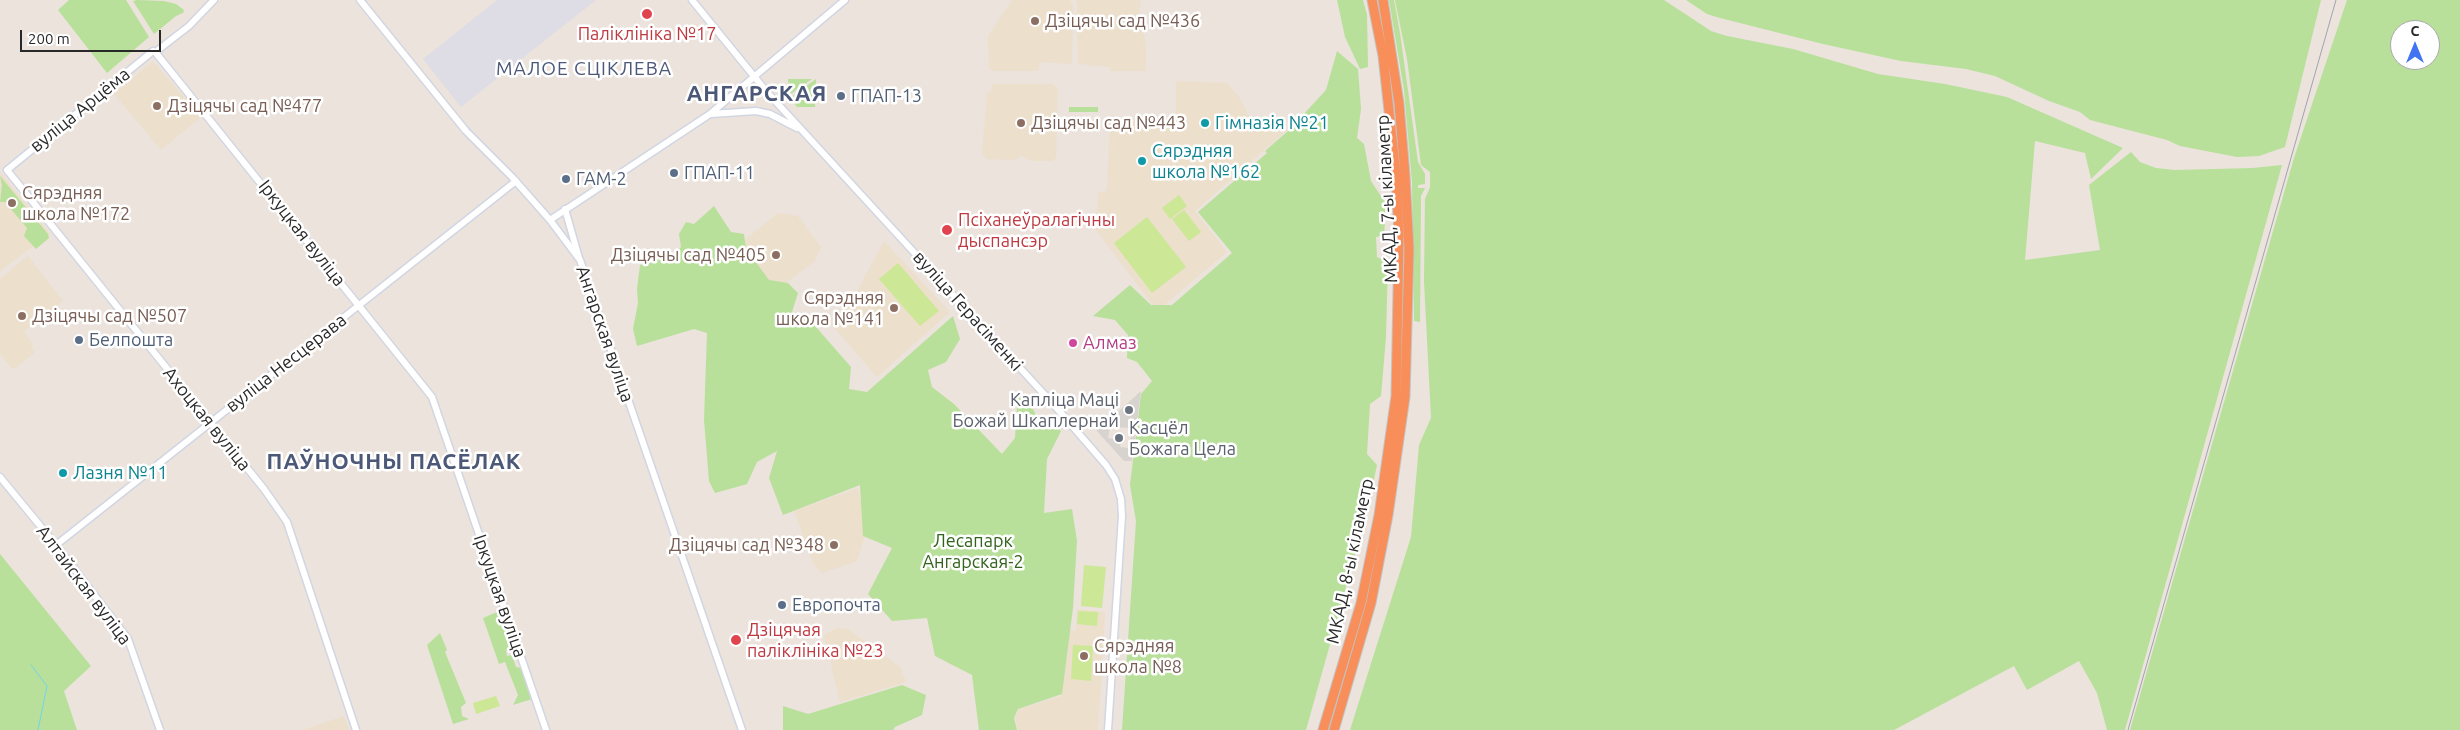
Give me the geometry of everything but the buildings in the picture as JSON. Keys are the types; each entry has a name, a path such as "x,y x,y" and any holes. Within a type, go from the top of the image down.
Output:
{"highway":[{"name":"МКАД, 7-ы кіламетр","path":"1372,0 1384,65 1396,175 1399,236 1400,397"},
{"name":"МКАД, 7-ы кіламетр","path":"1383,0 1399,103 1409,249 1400,397"},
{"name":"МКАД, 8-ы кіламетр","path":"1323,730 1361,602 1400,397"},
{"name":"МКАД, 8-ы кіламетр","path":"1334,730 1371,603 1388,515 1400,397"}],"street":[{"name":"вуліца Арцёма","path":"6,170 189,26 214,0"},
{"name":"Ангарская вуліца","path":"360,0 466,131 516,181 550,220 580,260 742,730"},
{"name":"вуліца Герасіменкі","path":"692,0 754,77 1054,405 1106,464 1115,479 1121,499 1122,516 1108,730"},
{"path":"550,220 710,114 845,0"},
{"name":"Іркуцкая вуліца","path":"156,51 432,397 546,730"},
{"path":"710,114 756,111 770,114 802,130"},
{"name":"Ахоцкая вуліца","path":"6,170 264,489 287,522 356,730"},
{"name":"вуліца Несцерава","path":"56,545 516,181"},
{"path":"565,209 580,260"},
{"name":"Алтайская вуліца","path":"0,477 56,545 128,639 160,730"}],"shaded area":[{"path":"497,0 596,0 461,107 423,59"},
{"name":"Дзіцячы сад №436","path":"1012,0 1070,0 1073,6 1072,64 1040,62 1038,71 993,71 989,68 988,36"},
{"path":"1077,0 1141,0 1139,16 1146,43 1146,71 1110,71 1110,67 1078,64"},
{"name":"Дзіцячы сад №477","path":"153,61 201,117 161,150 114,94"},
{"path":"1178,81 1227,83 1240,98 1250,119 1271,119 1286,131 1195,211 1227,252 1157,311 1096,230 1098,193 1106,191 1107,188 1110,120 1176,119 1176,83"},
{"name":"Дзіцячы сад №443","path":"992,84 1053,84 1058,89 1056,158 1052,161 1032,161 1021,156 1015,160 986,159 982,153 987,93 991,91"},
{"name":"Сярэдняя школа №172","path":"0,172 50,234 0,271"},
{"name":"Дзіцячы сад №405","path":"778,213 798,216 821,247 815,261 787,282 746,297 735,248"},
{"name":"Сярэдняя школа №141","path":"884,241 950,312 877,377 829,322 855,295"},
{"name":"Дзіцячы сад №507","path":"28,256 63,301 24,331 35,352 16,368 11,368 0,354 0,279"},
{"path":"1141,391 1132,461 1124,461 1096,430 1096,427 1105,419 1109,420","holes":["1110,427 1132,428 1129,448 1120,447 1121,440 1108,438"]},
{"name":"Дзіцячы сад №348","path":"858,488 867,529 857,561 822,573 814,565 794,511"},
{"name":"Сярэдняя школа №8","path":"1077,609 1105,612 1098,730 1018,730 1015,716 1019,709 1061,696 1069,630 1076,631"},
{"path":"837,628 848,629 900,667 906,682 840,702 824,635"},
{"path":"344,716 349,730 303,730"}],"green space":[{"path":"69,0 126,0 149,37 107,73 58,10"},
{"path":"1337,0 1363,0 1367,15 1368,67 1360,69 1345,37"},
{"path":"1389,0 1394,0 1418,162 1425,174 1425,184 1418,185 1418,188 1425,188 1421,196 1420,322 1414,321 1412,183 1404,90"},
{"path":"1395,0 1664,0 1711,31 1793,49 1878,74 1945,84 2007,97 2123,148 2091,179 2085,153 2035,141 2025,260 2100,250 2089,185 2131,152 2140,162 2156,168 2175,170 2252,168 2282,165 2125,730 2107,730 2097,693 2079,661 2027,690 2014,666 1894,730 1350,730 1411,537 1419,445 1431,418 1424,281 1425,199 1430,187 1430,172 1421,165 1407,59"},
{"path":"1686,0 2321,0 2285,147 2259,156 2237,157 2180,146 2167,140 2090,120 2080,112 2049,101 1995,76 1966,69 1901,61 1823,44 1707,14"},
{"path":"2347,0 2460,0 2460,730 2130,730 2294,158"},
{"path":"133,1 164,1 176,4 184,10 183,13 176,16 154,34"},
{"path":"1337,51 1358,69 1361,109 1357,138 1364,144 1371,181 1386,204 1384,236 1376,237 1377,257 1388,262 1386,337 1381,396 1370,404 1367,454 1377,465 1367,512 1306,730 1122,730 1136,521 1130,485 1141,394 1152,381 1137,362 1127,358 1128,335 1115,320 1093,316 1130,285 1151,305 1172,305 1232,253 1198,212 1267,153 1265,151 1288,131 1326,90"},
{"path":"788,79 812,79 789,95"},
{"path":"816,79 815,107 797,107 790,98"},
{"path":"1069,107 1098,107 1098,112 1069,112"},
{"path":"0,176 48,234 49,238 36,249 24,236 27,228 5,202 0,202 2,185"},
{"path":"1179,195 1187,206 1170,219 1162,208"},
{"name":"Лесапарк Ангарская-2","path":"714,206 731,232 744,234 746,249 769,280 788,283 798,293 792,312 809,319 851,367 849,389 867,392 953,316 960,339 946,362 928,370 932,387 954,404 1002,454 1015,438 1018,391 1029,401 1042,427 1052,422 1061,431 1047,459 1044,513 1072,509 1077,541 1073,608 1062,694 1018,709 1014,718 1017,730 979,730 972,675 935,656 927,618 892,621 868,594 892,548 863,536 860,485 783,515 769,478 777,451 757,462 747,484 715,493 709,481 704,420 707,333 694,329 637,346 633,329 638,303 637,289 640,265 673,254 681,247 679,234 686,222 694,224"},
{"path":"1184,210 1201,232 1189,241 1172,219"},
{"path":"1147,217 1186,267 1152,293 1114,243"},
{"path":"898,263 939,311 920,326 879,279"},
{"path":"0,554 91,666 64,691 77,730 0,730"},
{"path":"1084,565 1106,567 1102,608 1081,606"},
{"path":"1078,611 1098,612 1097,626 1077,624"},
{"path":"497,612 500,619 505,617 515,643 506,651 507,656 512,655 516,667 522,668 532,699 513,705 518,695 505,662 499,664 483,618"},
{"path":"440,633 447,650 445,652 466,703 461,707 462,716 469,719 453,724 427,645"},
{"path":"1073,645 1093,646 1091,681 1071,679"},
{"path":"902,685 926,695 922,715 895,727 893,730 783,730 783,706 808,714"},
{"path":"496,696 500,706 476,714 473,703"}],"waterway":[{"path":"31,665 47,686 38,730"}],"railway":[{"path":"2128,730 2336,0"}],"place":[{"name":"Паліклініка №17","path":"647,14"},
{"name":"Дзіцячы сад №436","path":"1035,21"},
{"name":"ГПАП-13","path":"841,96"},
{"name":"Дзіцячы сад №477","path":"157,106"},
{"name":"Дзіцячы сад №443","path":"1021,123"},
{"name":"Гімназія №21","path":"1205,123"},
{"name":"Сярэдняя школа №162","path":"1142,161"},
{"name":"ГПАП-11","path":"674,173"},
{"name":"ГАМ-2","path":"566,179"},
{"name":"Сярэдняя школа №172","path":"12,203"},
{"name":"Псіханеўралагічны дыспансэр","path":"947,230"},
{"name":"Дзіцячы сад №405","path":"776,255"},
{"name":"Сярэдняя школа №141","path":"894,308"},
{"name":"Дзіцячы сад №507","path":"22,316"},
{"name":"Белпошта","path":"79,340"},
{"name":"Алмаз","path":"1073,343"},
{"name":"Капліца Маці Божай Шкаплернай","path":"1129,410"},
{"name":"Касцёл Божага Цела","path":"1119,438"},
{"name":"Лазня №11","path":"63,473"},
{"name":"Дзіцячы сад №348","path":"834,545"},
{"name":"Европочта","path":"782,605"},
{"name":"Дзіцячая паліклініка №23","path":"736,640"},
{"name":"Сярэдняя школа №8","path":"1084,656"}],"district":[{"name":"МАЛОЕ СЦІКЛЕВА","path":"584,69"},
{"name":"АНГАРСКАЯ","path":"757,94"},
{"name":"ПАЎНОЧНЫ ПАСЁЛАК","path":"394,462"}]}
